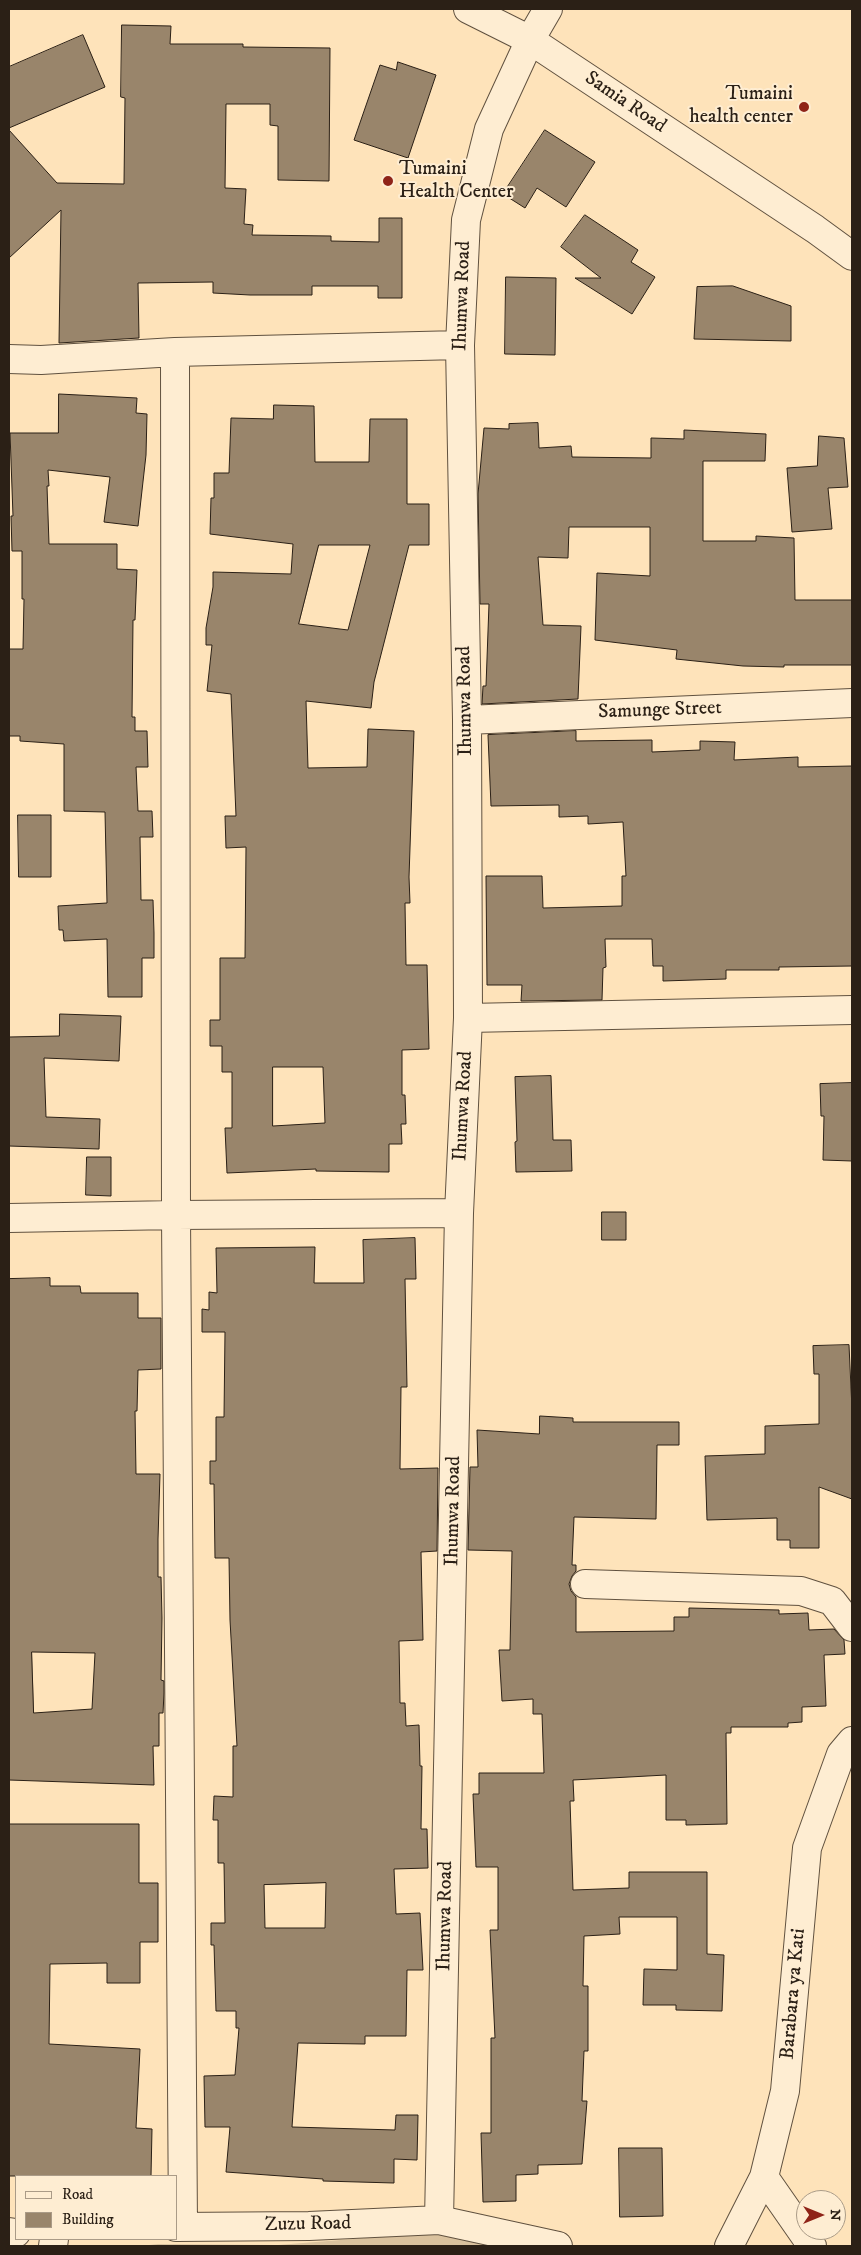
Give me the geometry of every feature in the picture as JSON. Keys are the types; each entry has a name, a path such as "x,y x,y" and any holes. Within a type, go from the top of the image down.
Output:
{"street":[{"name":"Samia Road","path":"468,9 530,40 815,229 852,256"},
{"name":"Ihumwa Road","path":"439,2220 459,1213 468,1018 467,720 460,345 466,220 489,129 530,40 548,9"},
{"path":"9,359 41,360 175,352 460,345"},
{"path":"175,352 179,2226"},
{"name":"Samunge Street","path":"467,720 852,703"},
{"path":"468,1018 852,1010"},
{"path":"9,1218 459,1213"},
{"path":"585,1584 801,1591 832,1601 852,1628"},
{"name":"Barabara ya Kati","path":"729,2246 764,2177 785,2091 806,1848 841,1754 852,1741"},
{"path":"764,2177 812,2246"},
{"name":"Zuzu Road","path":"179,2226 309,2226 439,2220 558,2246"}],"shaded area":[{"path":"441,2232 485,2240 487,2246 140,2246 158,2244 278,2245"}],"building":[{"path":"122,25 171,26 170,44 243,44 243,47 330,48 329,181 278,180 278,126 270,125 270,104 226,104 225,188 246,189 244,224 253,225 252,235 331,236 331,241 379,242 379,218 402,218 402,298 378,298 378,286 312,286 312,295 250,295 213,293 213,282 138,283 139,338 59,343 61,210 9,258 9,130 57,183 124,184 125,98 121,97"},
{"path":"83,35 105,87 9,128 9,67"},
{"path":"398,62 436,75 408,158 354,140 380,65 396,70"},
{"path":"545,130 595,162 566,207 537,188 525,208 503,194"},
{"path":"585,215 638,250 631,262 655,277 632,314 575,278 601,278 561,247"},
{"path":"506,277 556,278 555,355 505,354"},
{"path":"733,286 791,306 791,341 694,339 697,287"},
{"path":"59,394 137,398 136,413 147,414 146,455 138,526 104,522 110,477 48,470 49,486 47,486 49,544 117,544 117,569 137,570 135,620 133,620 132,717 135,717 135,731 147,731 148,767 136,767 138,811 152,811 153,837 140,837 141,900 153,900 154,933 154,958 142,958 142,997 108,997 107,939 64,941 63,930 59,930 58,906 107,903 105,812 64,811 64,744 20,741 20,736 9,736 9,649 23,649 24,599 22,599 22,551 12,551 11,516 13,516 10,433 58,433"},
{"path":"274,405 314,406 315,462 369,462 370,419 407,419 407,504 429,504 429,545 409,545 374,682 371,708 306,701 308,768 367,767 368,729 414,731 409,877 410,903 405,903 406,965 427,965 429,1049 402,1050 402,1095 405,1095 406,1124 401,1124 402,1144 389,1144 389,1172 316,1171 316,1169 227,1173 225,1128 232,1128 232,1072 222,1072 222,1046 210,1046 210,1020 220,1020 220,958 245,958 246,847 226,848 225,816 236,816 231,694 207,691 212,645 206,645 206,628 213,587 213,572 291,574 293,544 210,534 211,498 214,498 214,473 229,473 231,418 273,419","holes":["319,545 370,545 348,630 299,624","273,1067 323,1067 325,1123 273,1126"]},
{"path":"538,423 539,448 571,446 572,457 651,458 651,438 684,439 684,430 766,434 765,461 703,461 703,541 756,541 756,536 794,538 795,600 852,600 852,665 743,666 676,659 677,650 595,640 597,573 650,576 650,527 569,527 568,558 538,557 543,625 581,626 578,699 482,704 483,686 486,686 489,604 480,604 478,494 484,428 509,429 509,424"},
{"path":"819,436 844,438 848,487 828,488 832,529 792,532 787,468 817,466"},
{"path":"576,731 576,741 652,740 652,752 700,750 700,741 735,742 734,760 798,757 798,767 852,766 852,966 779,967 779,970 726,970 726,979 663,981 663,966 653,966 652,939 605,939 606,967 603,968 602,1000 521,1001 522,985 487,985 486,876 542,876 543,908 622,906 622,876 626,876 623,822 588,824 588,816 559,817 559,805 491,806 488,735"},
{"path":"18,815 51,815 51,877 19,877"},
{"path":"60,1014 121,1016 119,1061 44,1058 46,1117 100,1119 99,1149 9,1146 9,1037 59,1036"},
{"path":"551,1076 553,1140 571,1140 572,1171 516,1172 515,1077"},
{"path":"852,1083 852,1161 823,1160 824,1116 821,1116 820,1084"},
{"path":"87,1157 111,1157 111,1196 86,1195"},
{"path":"602,1212 626,1212 626,1240 602,1240"},
{"path":"415,1238 416,1279 405,1279 407,1387 401,1387 400,1469 438,1468 437,1551 421,1552 423,1640 399,1641 400,1703 405,1703 406,1726 419,1725 420,1766 422,1766 421,1829 427,1829 428,1868 394,1869 396,1914 420,1913 423,1970 407,1970 406,2036 365,2036 365,2044 298,2043 292,2127 395,2130 396,2115 418,2115 417,2160 394,2159 394,2183 323,2181 323,2179 226,2172 230,2127 205,2127 204,2076 235,2075 239,2028 236,2028 236,2011 216,2011 214,1945 211,1945 211,1923 225,1923 224,1863 218,1863 218,1820 213,1820 214,1796 233,1797 233,1746 237,1746 230,1620 229,1558 215,1558 214,1484 210,1484 210,1461 216,1461 216,1417 224,1417 225,1332 202,1332 202,1309 209,1310 209,1292 217,1293 216,1248 315,1247 314,1283 364,1283 363,1240","holes":["326,1883 325,1928 265,1928 264,1885"]},
{"path":"50,1278 50,1286 80,1286 81,1293 138,1293 138,1318 161,1318 161,1369 138,1370 137,1411 135,1411 136,1474 160,1474 158,1577 161,1577 161,1680 164,1681 164,1693 163,1713 159,1713 159,1746 153,1746 154,1785 9,1780 9,1279","holes":["32,1652 95,1653 92,1709 34,1713"]},
{"path":"849,1345 852,1409 852,1499 819,1487 819,1548 790,1548 790,1540 777,1540 777,1518 707,1520 705,1456 765,1454 765,1426 819,1424 819,1374 814,1374 813,1346"},
{"path":"540,1416 573,1418 573,1422 679,1422 679,1445 657,1445 656,1519 574,1517 572,1565 576,1565 576,1571 569,1584 571,1591 576,1597 576,1632 674,1631 674,1617 689,1617 689,1608 779,1610 779,1614 808,1613 809,1630 834,1629 844,1640 845,1654 824,1655 826,1706 802,1707 802,1722 788,1723 788,1727 731,1727 731,1733 726,1733 727,1824 686,1825 686,1820 666,1820 666,1775 573,1780 574,1801 570,1801 573,1890 629,1888 629,1872 707,1872 707,1954 724,1955 722,2011 676,2010 676,2005 643,2005 644,1969 677,1970 677,1917 619,1917 620,1934 584,1936 583,1986 588,1986 588,2051 584,2051 582,2101 587,2101 582,2164 538,2165 538,2174 516,2175 516,2201 483,2202 481,2133 491,2133 491,2038 495,2038 490,1930 498,1930 498,1867 476,1867 473,1794 479,1794 479,1773 544,1773 542,1714 533,1714 533,1699 502,1701 499,1650 510,1650 512,1551 468,1550 470,1467 478,1467 477,1430 539,1434"},
{"path":"9,1824 139,1824 139,1883 158,1883 158,1942 140,1942 140,1983 107,1983 107,1963 50,1964 49,2044 140,2049 136,2128 152,2129 151,2175 9,2176"},
{"path":"619,2148 662,2148 663,2216 620,2217"}],"place":[{"name":"Tumaini health center","path":"804,107"},
{"name":"Tumaini Health Center","path":"388,181"}]}
